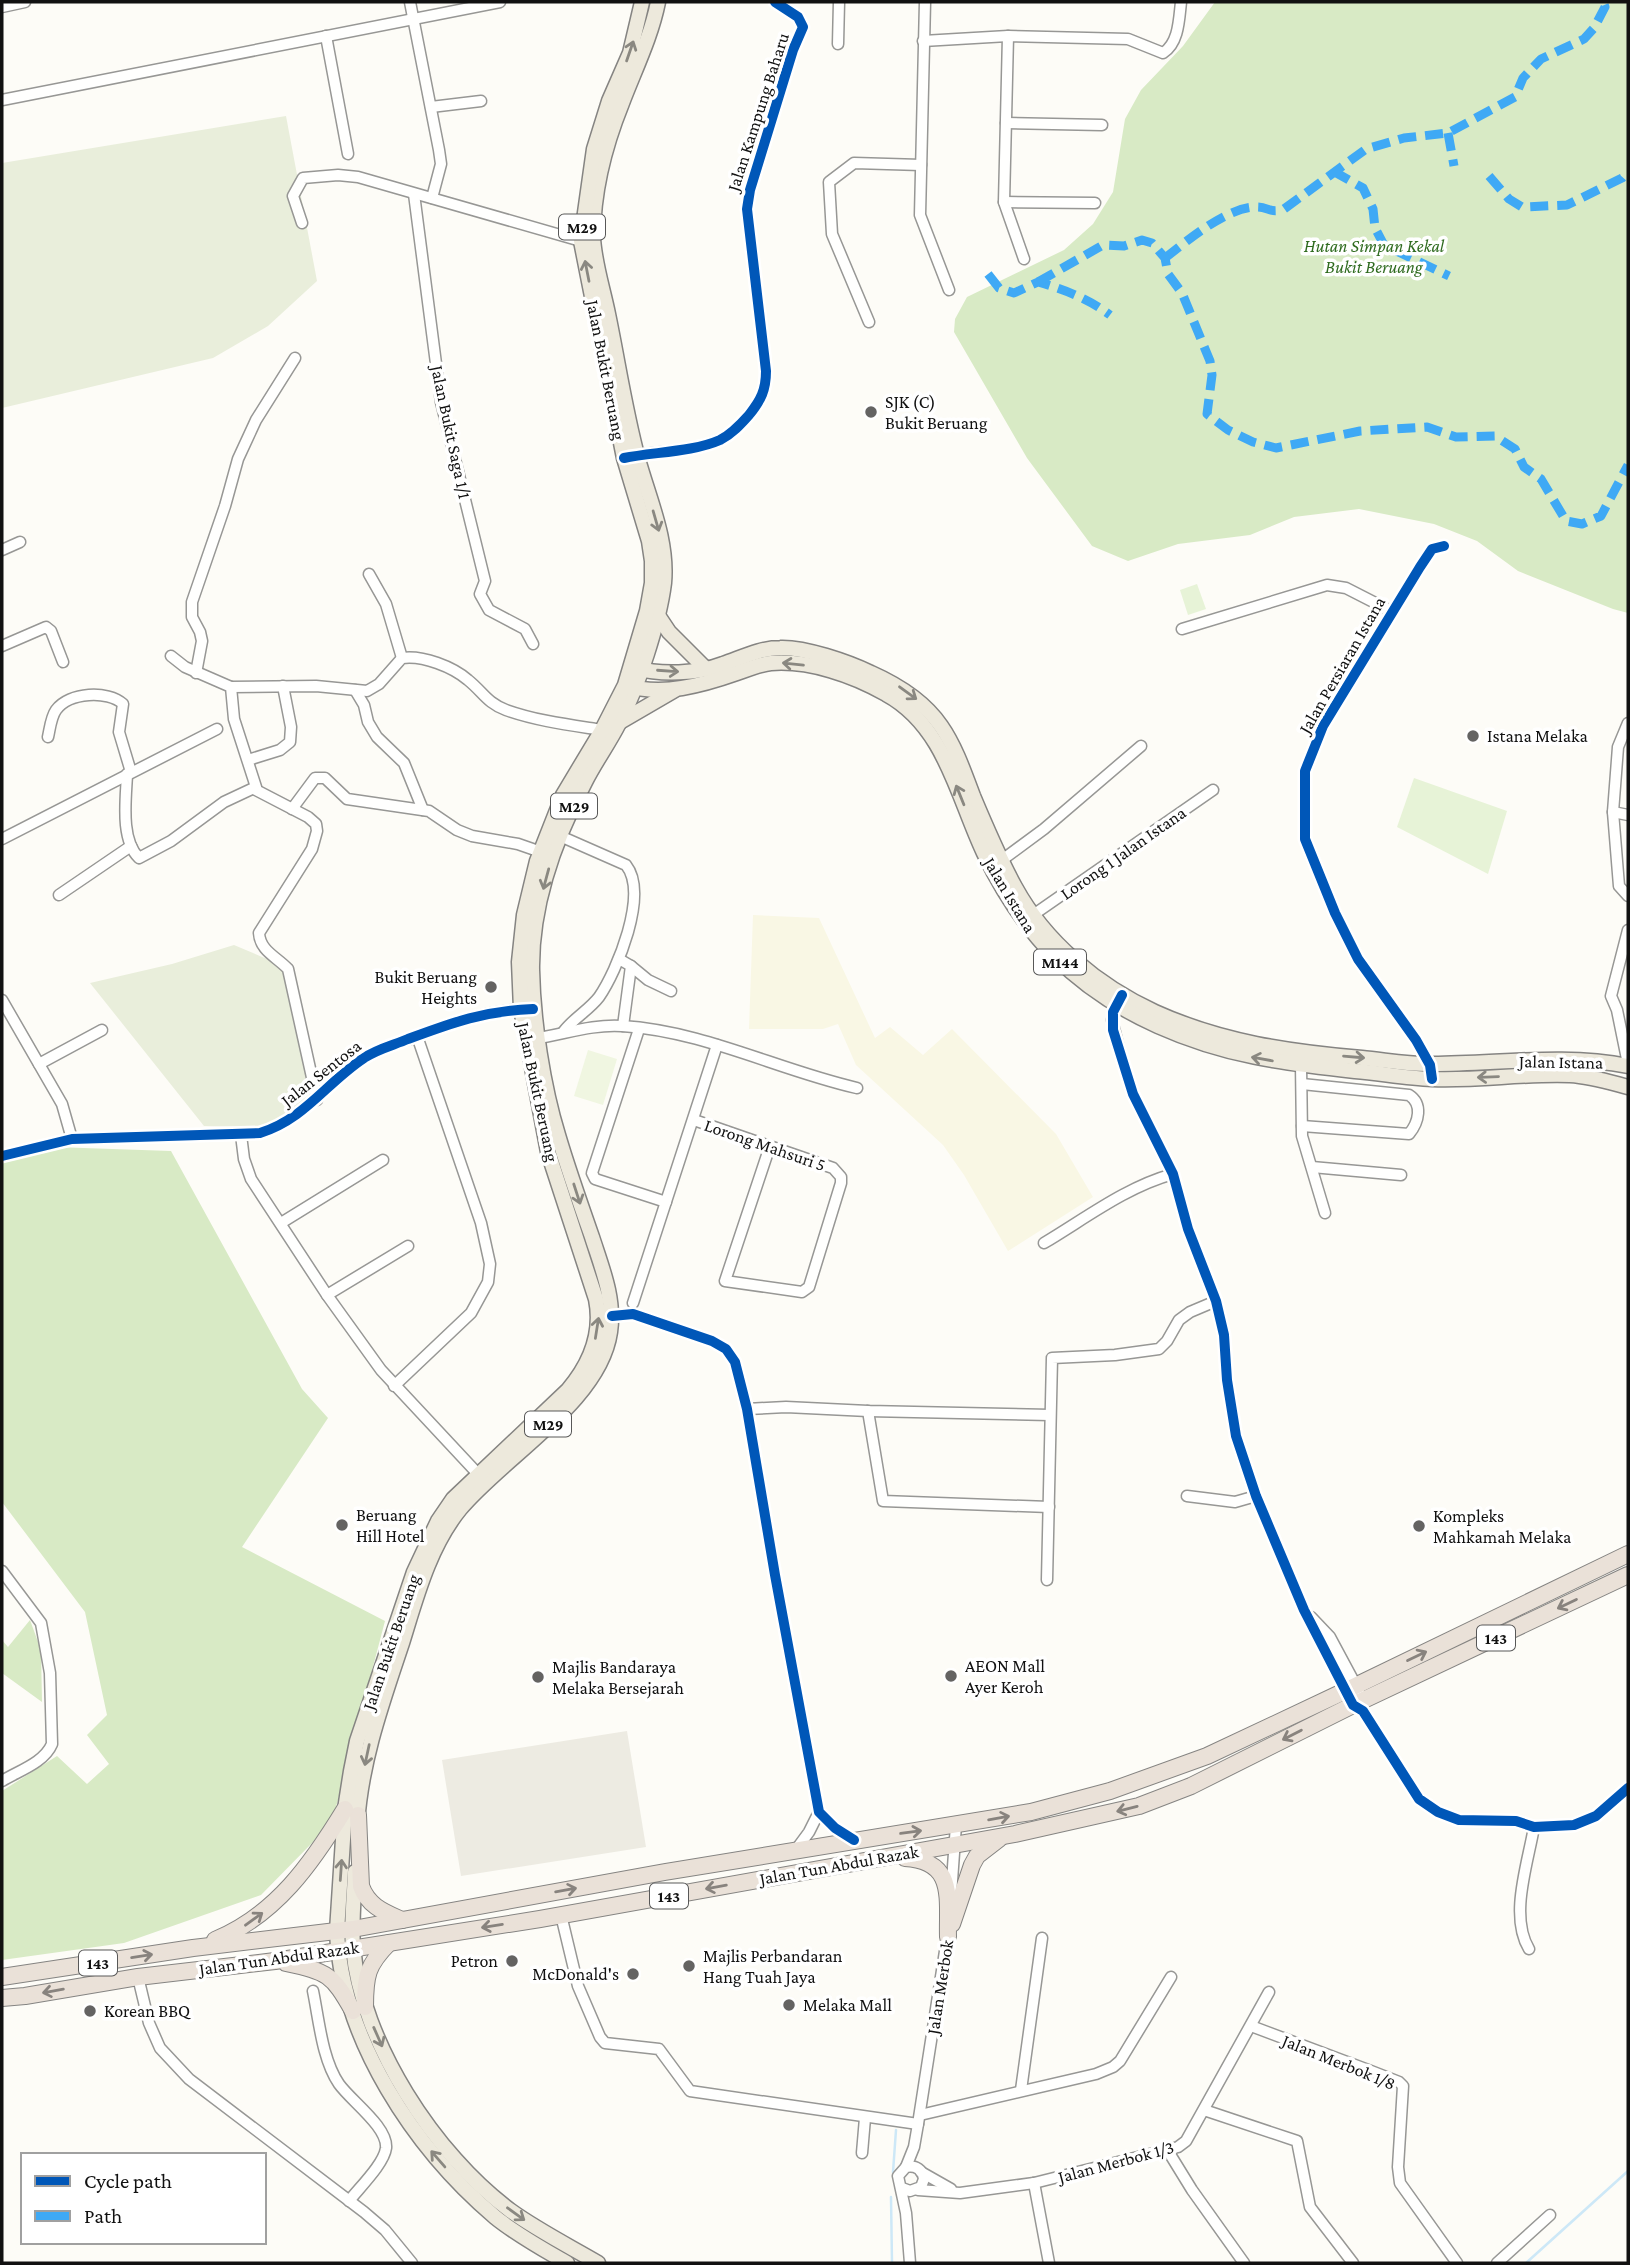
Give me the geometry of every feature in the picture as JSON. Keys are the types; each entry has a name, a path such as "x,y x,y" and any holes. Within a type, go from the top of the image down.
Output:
{"highway":[{"name":"Jalan Tun Abdul Razak","path":"2,1998 138,1977 275,1961 561,1915 1004,1836 1139,1806 1191,1786 1628,1553"},
{"name":"Jalan Tun Abdul Razak","path":"2,1977 193,1948 345,1930 665,1872 1031,1812 1154,1776 1356,1699 1628,1575"},
{"path":"352,1812 364,1895 380,1909 402,1920"},
{"path":"193,1948 238,1931 267,1909 295,1881 352,1812"},
{"path":"948,1937 972,1865 977,1856 1004,1836"},
{"path":"880,1857 922,1860 942,1874 946,1883 948,1937"},
{"path":"359,2009 369,1968 389,1943"},
{"path":"275,1961 309,1968 331,1978 359,2009"},
{"path":"2,2005 25,1996"}],"main road":[{"name":"Jalan Bukit Beruang","path":"636,668 652,583 652,561 581,241 594,149 609,101 630,53 642,2"},
{"name":"Jalan Bukit Beruang","path":"527,1009 537,914 560,836 584,784 620,722 636,668 657,614 664,582 661,537 630,456 593,241 604,154 621,104 642,57 658,2"},
{"path":"657,614 669,632 706,669"},
{"name":"Jalan Istana","path":"636,668 680,672 706,669 780,648 831,657 903,689 941,725 1002,860 1033,915 1072,957 1119,1000 1231,1040 1431,1072 1571,1059 1628,1066"},
{"name":"Jalan Istana","path":"630,686 676,689 711,682 770,663 796,663 828,670 863,683 897,701 913,713 933,736 1009,901 1032,933 1060,963 1156,1026 1227,1053 1301,1065 1585,1077 1628,1087"},
{"name":"Jalan Bukit Beruang","path":"359,2009 345,1950 357,1741 414,1572 438,1521 453,1499 568,1390 582,1374 592,1352 599,1315 548,1152 519,962 524,915 541,852 563,796 630,686"},
{"path":"620,722 676,689"},
{"name":"Jalan Bukit Beruang","path":"352,1812 371,1738 424,1575 437,1546 456,1513 478,1489 590,1382 608,1343 612,1316 609,1291 556,1128 531,1039"},
{"path":"1545,1076 1572,1070 1623,1072 1628,1066"},
{"path":"359,2009 381,2078 422,2141 461,2185 497,2218 567,2263"},
{"path":"359,2009 410,2102 473,2177 509,2209 549,2237 598,2263"}],"street":[{"path":"2,6 25,2"},
{"path":"410,2 441,164 432,198"},
{"path":"2,100 500,2"},
{"name":"Jalan Kampung Baharu","path":"630,456 720,440 740,425 761,400 765,391 766,370 747,209 750,190 803,27 798,17 775,2"},
{"path":"838,44 839,2"},
{"path":"925,2 920,215 949,290"},
{"path":"923,41 1008,36 1128,39 1163,53 1170,48 1174,39 1181,2"},
{"path":"326,36 348,154"},
{"path":"1008,36 1004,202 1024,259"},
{"path":"431,107 481,101"},
{"path":"1006,123 1102,125"},
{"path":"869,322 832,234 829,182 854,163 921,165"},
{"path":"302,223 293,197 303,178 338,175 358,177 581,241"},
{"name":"Jalan Bukit Saga 1/1","path":"414,194 441,402 485,582 480,594 489,610 525,629 533,644"},
{"path":"1004,202 1095,203"},
{"path":"196,673 202,641 191,617 192,602 238,459 256,420 295,358"},
{"path":"2,550 20,542"},
{"name":"Jalan Persiaran Istana","path":"1431,1072 1416,1040 1358,959 1335,913 1305,839 1305,771 1322,726 1392,612 1432,549 1444,546"},
{"path":"369,574 386,604 402,658"},
{"path":"1182,629 1328,585 1346,588 1392,612"},
{"path":"2,646 46,627 51,631 63,662"},
{"path":"171,656 196,673 231,687 316,686 367,691 379,684 402,658 414,658 454,671 472,683 485,698 506,709 531,717 603,730"},
{"path":"248,760 280,750 290,742 283,686"},
{"path":"231,687 234,719 256,785 254,789"},
{"path":"355,690 377,737 404,763 423,810"},
{"path":"48,737 58,706 68,699 95,695 117,699 123,704 120,738 129,773 125,805 131,846 139,858 171,841 224,802 254,789"},
{"path":"1628,723 1614,812 1619,886 1628,896"},
{"path":"2,839 217,729"},
{"path":"1002,860 1044,829 1141,746"},
{"path":"292,809 315,778 320,777 325,778 347,799 423,810 472,836 518,844 541,852"},
{"path":"254,789 308,817 316,824 317,837 259,933 259,943 288,970 317,1100"},
{"name":"Lorong 1 Jalan Istana","path":"1033,915 1213,790"},
{"path":"1614,812 1628,815"},
{"path":"560,836 629,869 633,903 615,970 597,1000 564,1031"},
{"path":"59,895 131,846"},
{"path":"1628,930 1611,996 1617,1010 1628,1066"},
{"path":"1617,1010 1620,982 1628,955"},
{"path":"619,959 648,980 671,991"},
{"path":"624,1026 631,967"},
{"path":"2,1000 62,1104 72,1139"},
{"path":"1119,1000 1112,1020 1113,1030 1133,1094 1173,1174 1188,1229 1216,1301 1224,1335 1227,1380 1236,1436 1256,1496 1304,1610 1419,1799 1438,1812 1459,1820 1516,1821 1534,1827 1574,1825 1586,1822 1628,1788"},
{"name":"Jalan Sentosa","path":"2,1156 72,1139 241,1135 274,1129 317,1100 365,1057 470,1017 527,1009"},
{"path":"531,1039 592,1027 624,1026 674,1032 819,1080 857,1088"},
{"path":"639,1029 592,1173 595,1179 666,1202"},
{"path":"39,1064 102,1030"},
{"path":"394,1386 471,1313 488,1282 490,1264 481,1223 417,1036"},
{"path":"633,1303 717,1045"},
{"path":"1301,1065 1302,1136 1325,1213"},
{"path":"1301,1084 1409,1095 1418,1105 1418,1116 1409,1134 1302,1126"},
{"name":"Lorong Mahsuri 5","path":"694,1120 833,1168 841,1177 809,1287 797,1292 725,1281 769,1146"},
{"path":"241,1135 244,1159 251,1179 366,1352 394,1386 478,1474"},
{"path":"281,1223 383,1160"},
{"path":"1312,1167 1401,1175"},
{"path":"1045,1243 1128,1191 1173,1174"},
{"path":"327,1295 408,1246"},
{"path":"1047,1580 1051,1361 1054,1356 1115,1355 1159,1349 1180,1320 1190,1312 1216,1301"},
{"path":"612,1316 633,1314 712,1340 726,1349 735,1362 747,1409 819,1812 835,1828 854,1840"},
{"path":"747,1409 786,1407 1050,1415"},
{"path":"868,1411 883,1502 1049,1507"},
{"path":"1187,1496 1236,1502 1256,1496"},
{"path":"2,1571 41,1623 50,1673 51,1744 42,1758 2,1781"},
{"path":"1304,1610 1331,1637 1356,1699"},
{"path":"795,1851 819,1812"},
{"name":"Jalan Merbok","path":"915,2169 914,2147 948,1937 956,1825"},
{"path":"1529,1949 1522,1937 1520,1908 1534,1827"},
{"path":"561,1915 578,1986 605,2043 659,2049 690,2091 865,2118 919,2120 1021,2090 1096,2074 1113,2067 1125,2054 1171,1977"},
{"path":"1021,2090 1042,1938"},
{"path":"138,1977 149,2023 160,2048 190,2079 385,2230 412,2263"},
{"path":"313,1991 331,2068 340,2085 384,2136 386,2148 382,2159 349,2201"},
{"name":"Jalan Merbok 1/3","path":"885,2181 908,2187 960,2193 1034,2183 1168,2151 1186,2141 1269,1992"},
{"name":"Jalan Merbok 1/8","path":"1251,2026 1399,2082 1403,2086 1398,2167 1400,2183 1457,2263"},
{"path":"1205,2110 1297,2141 1310,2207 1353,2263"},
{"path":"862,2153 865,2118"},
{"path":"1168,2151 1244,2263"},
{"path":"908,2187 923,2183 915,2169"},
{"path":"910,2263 906,2213 908,2187 900,2172 915,2169 960,2193"},
{"path":"1034,2183 1049,2263"},
{"path":"1497,2263 1550,2215"}],"shaded area":[{"path":"753,915 819,918 875,1038 890,1027 923,1055 952,1029 1056,1134 1093,1197 1008,1251 964,1175 943,1145 856,1065 838,1024 823,1029 749,1029"},
{"path":"627,1731 646,1847 461,1876 442,1760"}],"green space":[{"name":"Hutan Simpan Kekal Bukit Beruang","path":"1215,2 1628,2 1628,613 1518,571 1477,541 1434,524 1359,509 1294,517 1250,535 1178,544 1128,561 1092,546 1027,458 954,332 955,319 967,297 1064,250 1093,224 1113,192 1125,119 1141,90 1183,46"},
{"path":"286,116 317,281 268,326 213,358 2,408 2,163"},
{"path":"1197,584 1206,609 1188,615 1180,590"},
{"path":"1414,778 1507,811 1488,874 1397,827"},
{"path":"234,945 274,962 283,970 311,1096 287,1119 260,1127 204,1126 90,983 172,964"},
{"path":"588,1050 617,1059 603,1105 574,1096"},
{"path":"54,1147 171,1151 302,1389 328,1418 242,1547 385,1621 335,1811 313,1842 261,1895 124,1943 2,1960 2,1791 57,1756 87,1784 109,1764 87,1735 107,1715 85,1612 2,1502 2,1161"},
{"path":"30,1620 41,1650 42,1702 2,1673 2,1640 8,1647"}],"waterway":[{"path":"893,2172 896,2130"},
{"path":"1526,2263 1628,2171"},
{"path":"891,2197 892,2263"}],"marked path":[{"path":"1165,258 1196,234 1233,212 1257,207 1276,211 1284,209 1366,149 1404,138 1448,133 1515,97 1523,78 1541,59 1584,39 1594,28 1605,7 1603,2"},
{"path":"1448,133 1454,166"},
{"path":"1333,171 1363,188 1373,209 1375,228 1384,245 1449,276"},
{"path":"1489,176 1509,199 1522,207 1567,205 1622,178 1628,171"},
{"path":"1038,282 1103,245 1124,246 1142,240 1152,243 1165,258 1168,274 1182,293 1210,361 1212,375 1207,414 1228,430 1253,442 1276,448 1360,431 1427,427 1456,437 1495,436 1515,449 1524,467 1541,479 1566,521 1582,524 1601,516 1628,465"},
{"path":"988,274 999,288 1014,293 1038,282 1076,295 1110,315"}],"cycle path":[{"path":"624,458 685,449 720,440 749,415 764,389 766,371 747,209 750,190 793,50 803,27 798,17 775,2"},
{"path":"1432,1079 1430,1065 1416,1040 1358,959 1335,913 1305,839 1305,771 1323,726 1420,567 1432,549 1444,546"},
{"path":"1122,995 1113,1012 1113,1030 1133,1094 1173,1174 1188,1229 1216,1301 1224,1335 1227,1380 1236,1436 1256,1496 1304,1610 1353,1705 1363,1711 1419,1799 1438,1812 1459,1820 1516,1821 1534,1827 1574,1825 1596,1816 1628,1788"},
{"path":"2,1156 72,1139 260,1133 276,1127 303,1110 350,1068 374,1052 469,1018 533,1009"},
{"path":"612,1316 633,1314 712,1341 726,1349 735,1362 747,1409 819,1812 835,1828 854,1840"}],"place":[{"name":"SJK (C) Bukit Beruang","path":"871,412"},
{"name":"Istana Melaka","path":"1473,736"},
{"name":"Bukit Beruang Heights","path":"491,987"},
{"name":"Beruang Hill Hotel","path":"342,1525"},
{"name":"Kompleks Mahkamah Melaka","path":"1419,1526"},
{"name":"AEON Mall Ayer Keroh","path":"951,1676"},
{"name":"Majlis Bandaraya Melaka Bersejarah","path":"538,1677"},
{"name":"Petron","path":"512,1961"},
{"name":"Majlis Perbandaran Hang Tuah Jaya","path":"689,1966"},
{"name":"McDonald's","path":"633,1974"},
{"name":"Melaka Mall","path":"789,2005"},
{"name":"Korean BBQ","path":"90,2011"}]}
